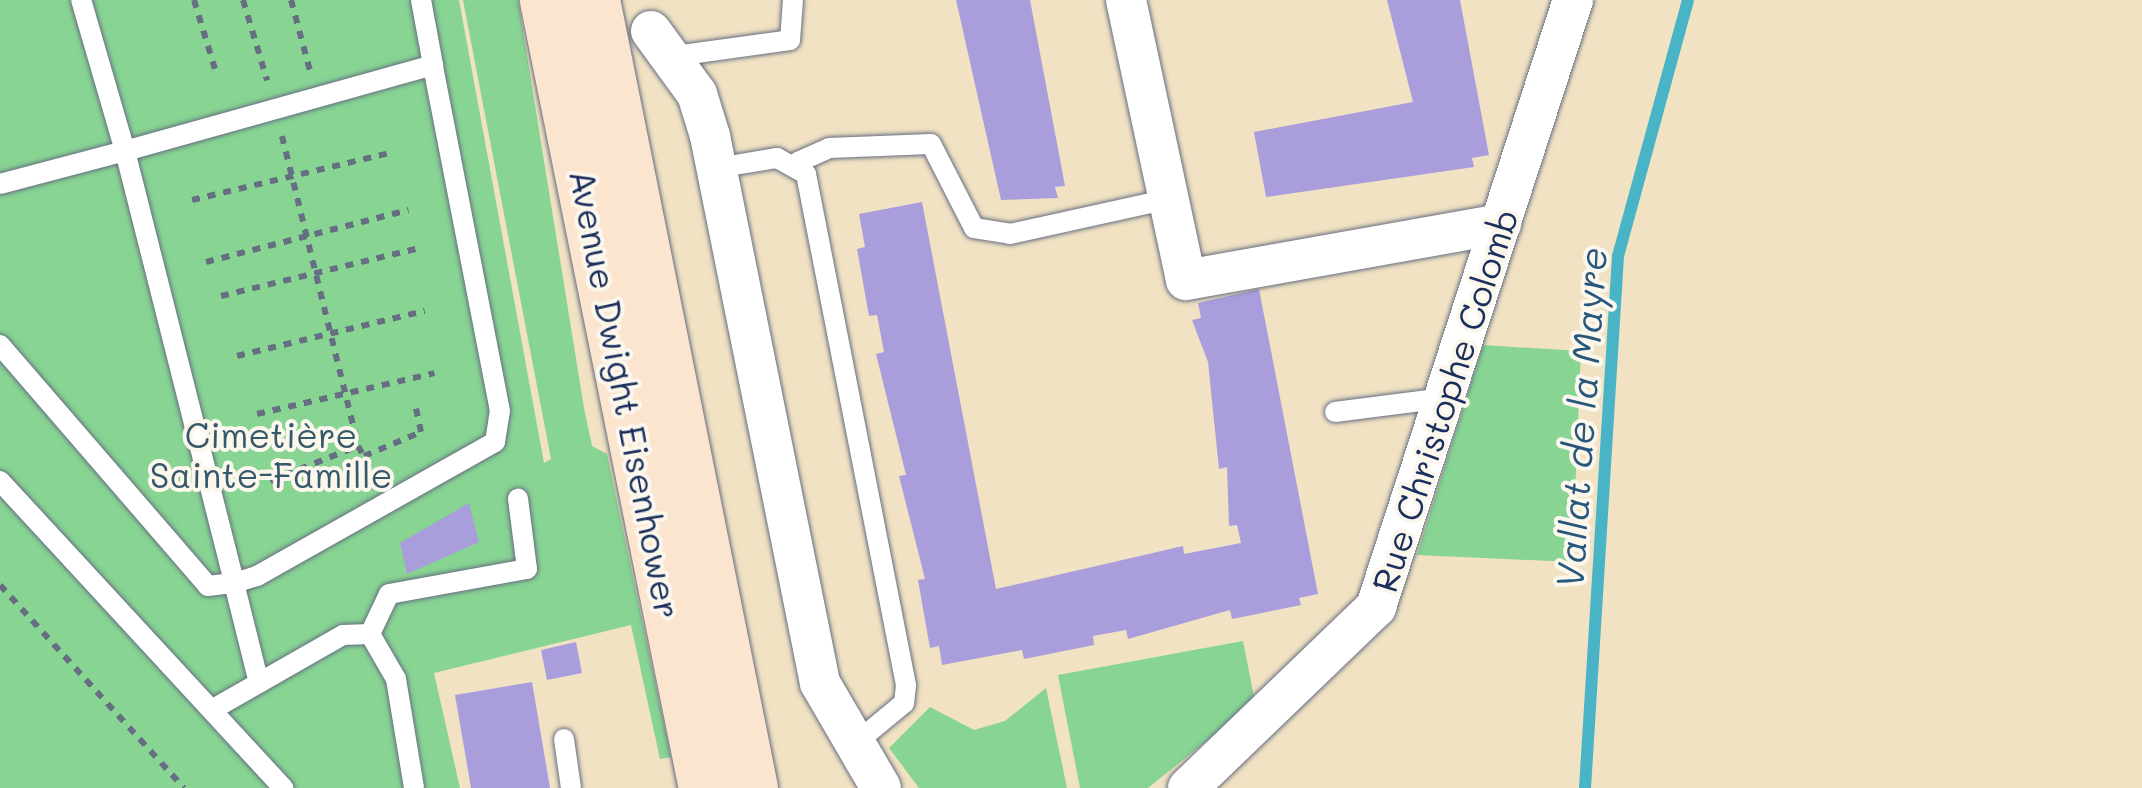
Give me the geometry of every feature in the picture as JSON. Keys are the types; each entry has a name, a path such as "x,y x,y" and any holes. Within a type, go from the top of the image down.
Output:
{"main road":[{"name":"Avenue Dwight Eisenhower","path":"612,26 734,787"}],"street":[{"path":"1126,0 1164,200 1186,280 1501,224"},
{"name":"Rue Christophe Colomb","path":"1188,788 1376,608 1573,0"},
{"path":"612,26 697,94 717,168 820,684 850,748 882,788"}],"lane":[{"path":"80,0 124,152 259,683"},
{"path":"0,345 208,586 234,583 495,442 500,411 422,0"},
{"path":"612,26 790,40 793,0"},
{"path":"0,184 433,65"},
{"path":"717,168 798,162 829,148 931,144 974,228 1010,234 1164,200"},
{"path":"798,162 906,685 904,704 850,748"},
{"path":"1334,412 1444,398"},
{"path":"0,481 215,708 284,788"},
{"path":"370,634 389,594 527,569 518,499"},
{"path":"215,708 342,635 370,634"},
{"path":"370,634 396,679 414,788"},
{"path":"564,738 571,788"}],"path":[{"path":"194,0 215,68"},
{"path":"243,0 274,106 358,446 388,502"},
{"path":"291,0 317,96"},
{"path":"192,200 394,152"},
{"path":"206,262 408,210"},
{"path":"221,296 415,249"},
{"path":"237,356 425,312"},
{"path":"258,414 434,373"},
{"path":"364,456 421,432 416,410"},
{"path":"270,481 358,446"},
{"path":"0,584 184,788"}],"green space":[{"name":"Cimetière Sainte-Famille","path":"0,0 459,0 544,463 551,459 463,0 518,0 584,408 592,446 607,454 671,757 660,759 631,625 434,673 460,788 0,788"},
{"path":"1483,345 1581,351 1572,562 1417,555"},
{"path":"1243,641 1255,702 1148,788 1080,788 1058,675"},
{"path":"1046,688 1067,788 919,788 889,748 930,707 974,730 1005,721"}],"building":[{"path":"956,0 1030,0 1065,186 1055,187 1058,198 1001,200"},
{"path":"1387,0 1460,0 1489,155 1472,158 1474,167 1266,197 1254,132 1413,102"},
{"path":"922,202 996,589 1183,546 1184,554 1241,543 1237,525 1229,526 1227,467 1219,469 1208,362 1192,320 1201,318 1198,303 1259,289 1318,594 1299,598 1301,605 1232,619 1230,610 1128,639 1126,630 1093,636 1094,645 1024,659 1022,650 942,665 939,646 930,648 918,580 925,579 899,476 906,475 876,354 884,352 877,315 869,316 857,249 865,247 859,214"},
{"path":"469,503 479,542 407,574 400,543"},
{"path":"576,642 582,673 547,680 541,650"},
{"path":"532,682 550,788 471,788 455,695"}],"waterway":[{"name":"Vallat de la Mayre","path":"1585,788 1618,256 1688,0"}]}
